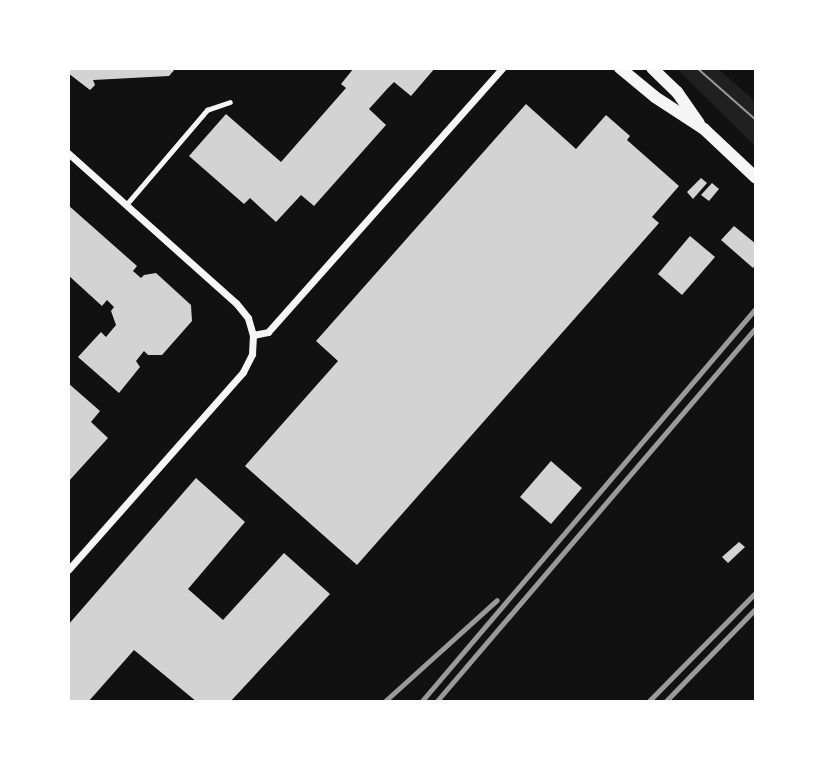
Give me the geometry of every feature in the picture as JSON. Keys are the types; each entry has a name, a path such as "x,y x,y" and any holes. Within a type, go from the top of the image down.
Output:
{"street":[{"path":"253,335 268,332 502,68"},
{"path":"620,68 655,97 704,128"},
{"path":"652,68 677,92 704,128 756,178"},
{"path":"68,153 236,303 248,318 253,335 252,354 243,372 68,570"}],"lane":[{"path":"126,205 206,110 230,102"}],"shaded area":[{"path":"676,68 717,68 756,102 756,147"}],"building":[{"path":"68,68 176,68 169,76 93,80 95,85 90,90 68,73"},
{"path":"354,68 435,68 411,96 394,82 369,109 386,125 314,206 301,195 276,222 250,198 244,204 189,156 226,114 281,162 346,88 341,84"},
{"path":"526,104 576,149 606,115 630,136 627,140 679,186 652,217 659,223 357,565 245,466 338,361 316,341"},
{"path":"701,178 707,183 693,199 687,192"},
{"path":"712,183 719,189 709,201 701,195"},
{"path":"68,205 137,266 133,271 141,278 156,273 191,305 192,321 162,355 148,355 144,351 136,361 140,367 119,393 78,357 101,332 106,337 116,325 111,311 114,307 107,300 102,306 68,275"},
{"path":"734,226 756,244 756,264 753,268 721,240"},
{"path":"690,236 715,257 682,295 658,274"},
{"path":"68,383 100,411 91,422 108,438 68,482"},
{"path":"551,461 582,488 551,524 520,497"},
{"path":"196,478 245,522 188,589 223,620 284,553 330,594 230,702 197,702 134,650 88,702 68,702 68,625"},
{"path":"739,542 745,547 728,563 722,557"}],"tram line":[{"path":"697,68 756,120"}],"railway":[{"path":"421,702 756,308"},
{"path":"436,702 756,327"},
{"path":"648,702 756,592"},
{"path":"384,702 497,600"},
{"path":"665,702 756,608"}]}
